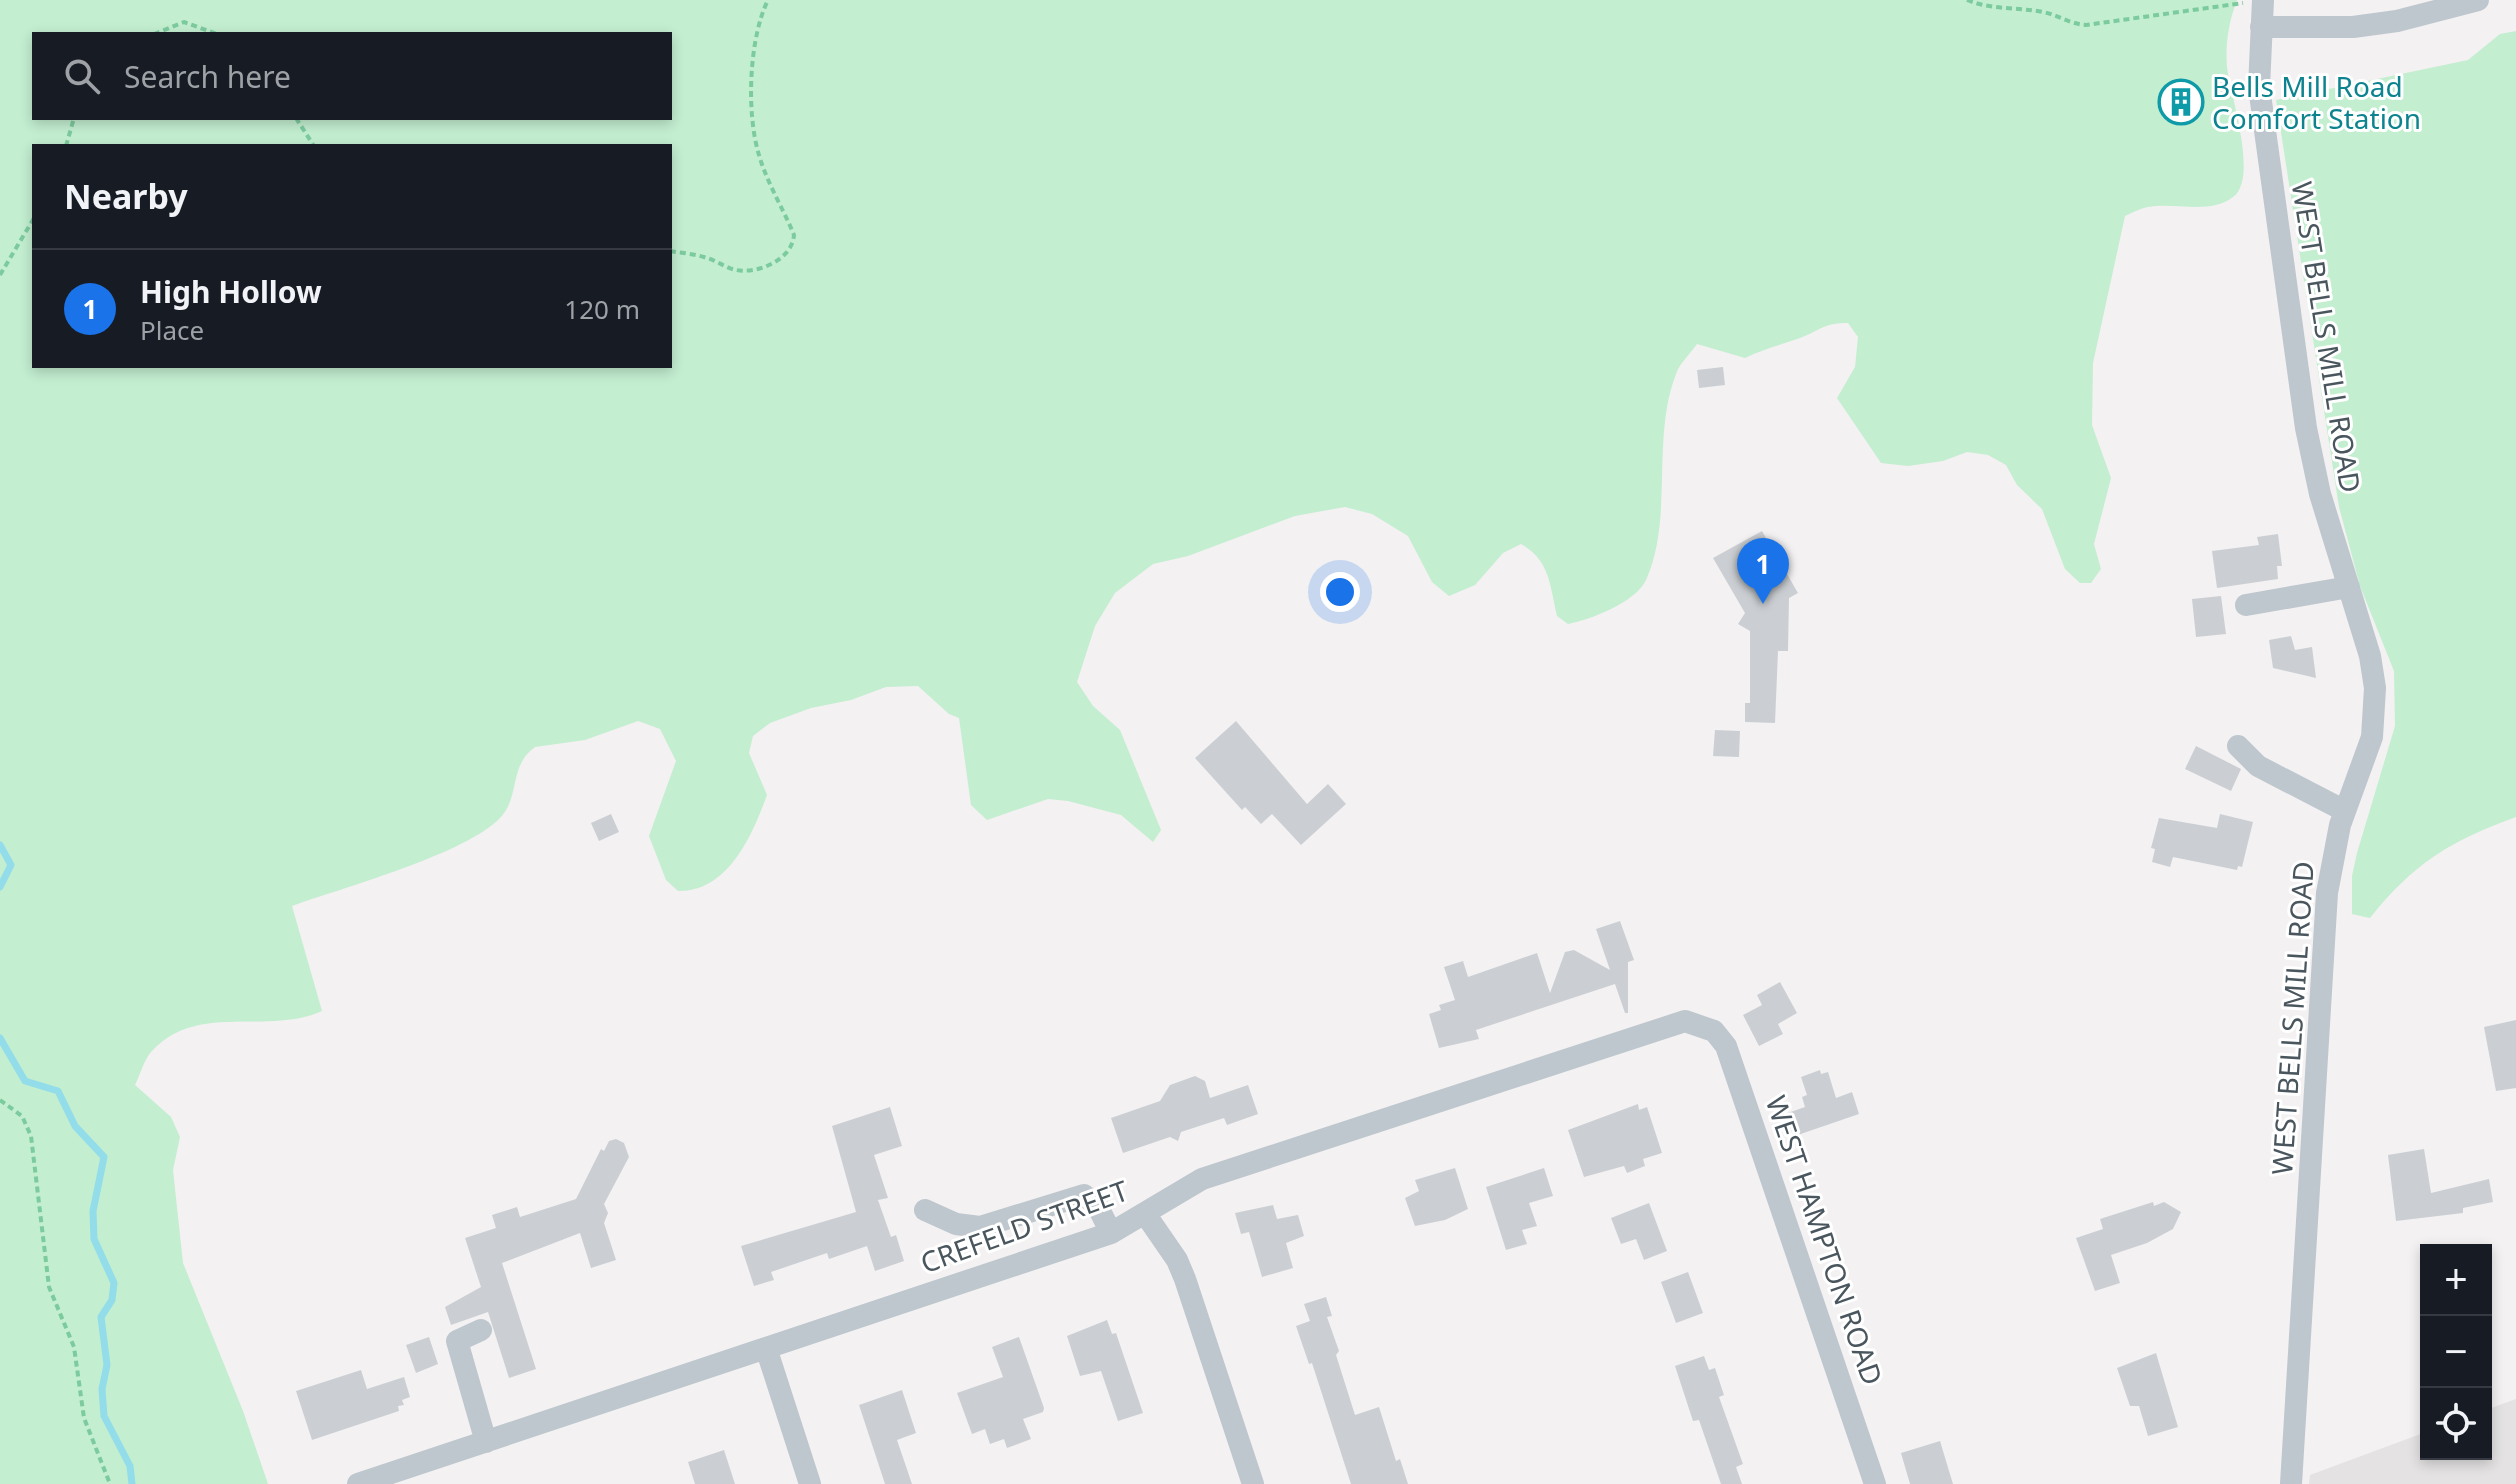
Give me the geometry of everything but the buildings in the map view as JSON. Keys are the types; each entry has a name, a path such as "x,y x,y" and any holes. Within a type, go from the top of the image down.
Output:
{"street":[{"path":"2272,28 2353,27 2397,21 2478,0"},
{"name":"WEST BELLS MILL ROAD","path":"2256,2 2272,28 2261,107 2302,402 2317,485 2370,656 2376,704 2368,751 2335,845 2324,919 2318,1082 2291,1484"},
{"path":"2246,605 2349,587"},
{"path":"2238,746 2258,766 2345,811"},
{"name":"CREFELD STREET","path":"358,1484 1111,1233 1146,1215 1173,1193 1202,1179 1676,1022 1704,1025"},
{"name":"WEST HAMPTON ROAD","path":"1704,1025 1726,1046 1875,1484"},
{"path":"925,1210 956,1224 980,1227 1084,1195 1097,1205 1111,1233"},
{"path":"1146,1215 1177,1260 1185,1279 1253,1484"},
{"path":"481,1330 457,1341 486,1442"},
{"path":"766,1348 810,1484"}],"path":[{"path":"672,251 702,256 738,270 752,270 789,252 794,235 760,158 754,120 755,37 768,0"},
{"path":"1967,0 1995,8 2045,12 2072,24 2086,25 2256,2"},
{"path":"159,32 184,22 212,32"},
{"path":"67,144 73,120"},
{"path":"297,120 313,144"},
{"path":"0,275 32,221"},
{"path":"0,1100 22,1116 31,1136 49,1287 74,1347 84,1418 110,1484"}],"shaded area":[{"path":"2516,1399 2516,1484 2309,1484 2310,1475 2420,1434 2420,1460 2492,1460 2492,1408"}],"green space":[{"path":"0,0 2237,0 2228,33 2227,58 2241,135 2243,173 2240,187 2233,197 2214,205 2148,207 2125,216 2093,363 2092,425 2111,478 2094,544 2101,569 2091,583 2080,583 2065,569 2042,509 2017,485 2006,465 1988,455 1967,452 1943,461 1908,466 1881,463 1837,398 1855,367 1858,337 1848,323 1827,326 1745,358 1697,344 1682,362 1669,399 1659,531 1654,556 1641,588 1612,609 1568,624 1557,616 1543,566 1531,550 1521,544 1503,553 1475,585 1449,596 1432,582 1408,536 1372,514 1345,507 1295,516 1188,556 1153,564 1115,593 1095,626 1077,682 1093,706 1120,730 1161,830 1153,842 1121,815 1068,801 1048,799 987,820 971,805 959,718 949,714 918,686 886,687 770,723 753,736 749,753 767,795 736,859 711,882 696,889 678,891 666,880 649,836 676,761 660,729 638,721 585,740 535,747 521,764 505,812 479,834 429,858 292,906 322,1011 278,1021 211,1023 189,1028 169,1037 151,1052 135,1085 171,1117 180,1137 173,1170 183,1263 243,1411 268,1484 0,1484"},
{"path":"2516,31 2516,817 2472,835 2435,856 2402,882 2370,918 2352,914 2352,876 2395,726 2394,671 2360,586 2339,507 2276,100 2468,60 2500,34"}],"waterway":[{"path":"0,845 11,865 0,887"},
{"path":"0,1038 25,1081 58,1091 75,1126 104,1157 93,1211 94,1239 114,1283 112,1300 101,1317 107,1365 102,1389 104,1416 130,1466 132,1484"}],"place":[{"name":"Bells Mill Road Comfort Station","path":"2181,102"},
{"name":"High Hollow","path":"1763,604"}]}
